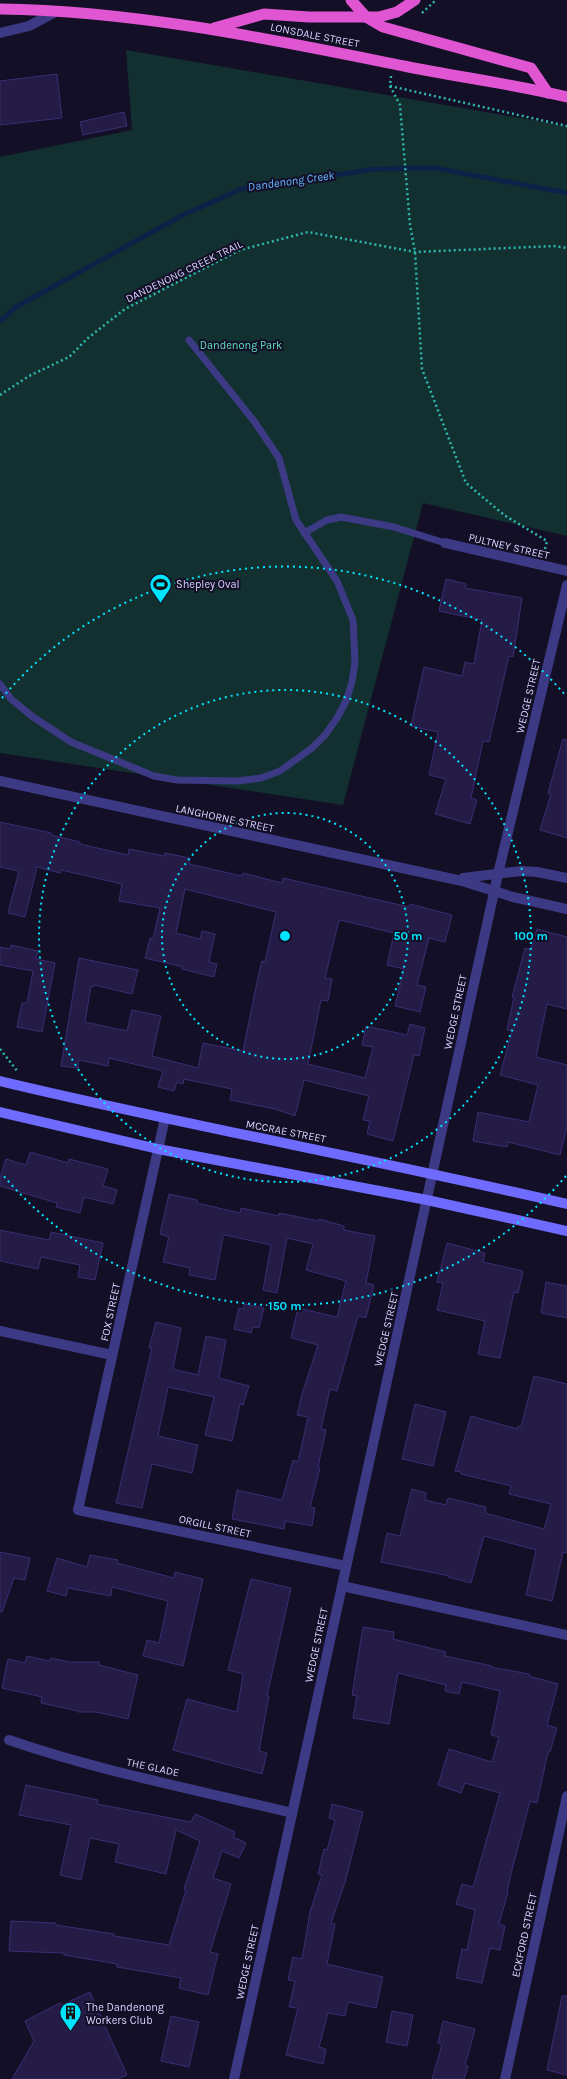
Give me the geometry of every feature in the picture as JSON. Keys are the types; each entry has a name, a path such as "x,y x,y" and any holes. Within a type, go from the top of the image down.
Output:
{"highway":[{"path":"350,0 366,17 389,29 531,68 548,93"},
{"path":"211,29 264,14 315,17 366,17 392,14 403,9 415,0"},
{"name":"LONSDALE STREET","path":"0,9 57,10 142,18 284,42 567,97"}],"main road":[{"name":"MCCRAE STREET","path":"0,1081 165,1118 432,1173 567,1204"},
{"path":"0,1112 158,1149 427,1200 567,1231"}],"street":[{"path":"0,33 29,26 57,10"},
{"name":"PULTNEY STREET","path":"445,543 567,572"},
{"name":"WEDGE STREET","path":"234,2079 494,891 567,585"},
{"name":"LANGHORNE STREET","path":"0,781 444,878 567,909"},
{"name":"LANGHORNE STREET","path":"444,878 476,878 529,871 567,878"},
{"name":"FOX STREET","path":"78,1510 165,1118"},
{"path":"0,1331 112,1356"},
{"name":"ORGILL STREET","path":"78,1510 346,1566"},
{"path":"342,1586 567,1635"},
{"name":"THE GLADE","path":"9,1740 104,1769 188,1787 292,1813"},
{"name":"ECKFORD STREET","path":"505,2079 567,1796"}],"lane":[{"path":"0,684 11,699 32,717 71,742 154,776 177,780 212,782 261,778 280,771 312,748 325,735 337,718 346,701 352,682 355,662 353,620 337,581 296,520 291,505 283,468 275,452 254,420 188,340"},
{"path":"304,532 327,520 341,517 394,527 445,543"}],"path":[{"path":"420,15 436,0"},
{"path":"394,64 390,86 400,105 410,225 415,252 422,369 466,483 504,515 547,541 542,566"},
{"path":"390,86 567,126"},
{"name":"DANDENONG CREEK TRAIL","path":"0,395 29,376 68,357 88,338 125,309 240,250 308,232 415,252 554,246 567,248"},
{"path":"0,1049 32,1089"}],"green space":[{"name":"Dandenong Park","path":"126,50 567,126 567,536 423,503 343,805 0,753 0,157 132,130"}],"building":[{"path":"57,74 62,118 0,125 0,81"},
{"path":"124,112 127,126 83,135 80,122"},
{"path":"446,579 466,584 465,588 522,598 513,657 509,656 489,742 483,741 471,798 477,800 470,824 435,814 446,779 429,775 438,732 411,726 424,667 462,676 465,662 474,664 482,620 439,611"},
{"path":"563,739 567,740 567,838 540,830 551,794 548,793"},
{"path":"0,822 51,833 51,835 80,842 80,844 128,855 129,849 165,856 165,853 190,858 189,864 242,876 243,873 282,883 283,878 409,907 410,904 452,915 445,942 429,938 417,985 426,987 420,1012 395,1006 404,969 387,965 394,933 340,920 338,924 325,978 332,979 328,1001 321,1000 308,1064 365,1078 373,1047 362,1045 366,1026 407,1035 410,1024 425,1028 419,1056 414,1055 393,1141 367,1134 370,1121 363,1120 369,1096 304,1080 295,1116 275,1109 230,1100 232,1089 184,1079 183,1084 177,1082 174,1091 158,1087 163,1071 109,1058 108,1066 79,1060 78,1068 61,1066 79,958 138,970 132,994 94,985 93,987 91,986 85,1022 127,1031 132,1010 161,1016 152,1056 198,1068 203,1043 243,1051 258,977 262,961 265,962 276,912 185,889 176,933 200,939 202,931 215,934 209,962 217,964 214,977 182,969 183,967 145,958 150,938 153,939 160,908 119,901 122,884 61,870 60,873 37,867 25,917 8,913 19,871 0,867"},
{"path":"537,929 567,937 567,1009 547,1004 536,1057 567,1065 567,1127 560,1155 508,1142 507,1147 473,1141 478,1112 529,1122 538,1085 500,1075 512,1031 507,1030 514,997 512,997 525,948 531,950"},
{"path":"11,945 38,951 36,959 55,963 42,1032 17,1027 22,1003 27,1003 33,971 0,965 0,947 10,949"},
{"path":"30,1152 68,1163 69,1159 108,1169 103,1186 117,1190 113,1204 84,1197 80,1213 56,1207 57,1203 0,1186 0,1178 6,1159 26,1165"},
{"path":"169,1194 197,1200 197,1203 240,1213 241,1208 279,1216 279,1213 319,1221 319,1219 344,1226 344,1230 375,1236 366,1283 374,1285 366,1318 358,1316 337,1391 330,1389 321,1429 326,1430 318,1467 320,1468 310,1507 315,1508 312,1526 285,1521 284,1529 232,1519 237,1490 282,1500 293,1460 298,1462 308,1417 297,1415 302,1394 318,1345 291,1338 298,1308 337,1317 346,1281 306,1270 313,1244 287,1238 277,1293 263,1290 271,1245 225,1235 223,1237 215,1280 189,1275 190,1268 163,1262 169,1237 160,1234"},
{"path":"0,1230 49,1240 51,1232 103,1243 95,1280 78,1277 80,1265 41,1257 38,1269 0,1261"},
{"path":"447,1243 485,1253 483,1262 523,1271 518,1293 514,1292 500,1358 478,1354 485,1321 437,1310 443,1283 437,1282"},
{"path":"546,1282 567,1286 567,1318 541,1313"},
{"path":"245,1304 264,1308 259,1328 253,1327 251,1333 234,1329 239,1308 243,1309"},
{"path":"156,1322 181,1328 173,1369 198,1375 206,1336 226,1340 219,1378 249,1386 243,1405 240,1404 232,1441 205,1435 214,1397 168,1387 158,1436 198,1445 192,1473 152,1464 142,1508 116,1503 152,1348 149,1348"},
{"path":"534,1376 567,1384 567,1553 563,1552 552,1601 526,1595 536,1550 484,1536 471,1583 448,1577 449,1576 381,1562 387,1533 400,1536 412,1489 426,1493 425,1500 446,1505 448,1498 486,1507 485,1513 544,1529 551,1504 509,1494 511,1486 461,1474 461,1472 455,1471 471,1416 517,1429 518,1426 521,1427"},
{"path":"415,1404 446,1412 433,1466 402,1459"},
{"path":"0,1552 30,1558 25,1580 14,1578 2,1612 0,1612"},
{"path":"90,1555 118,1560 117,1563 174,1578 175,1572 203,1579 183,1666 143,1656 147,1640 159,1643 168,1601 112,1587 111,1596 68,1588 66,1596 47,1591 57,1558 87,1567"},
{"path":"251,1579 291,1588 267,1696 269,1696 259,1751 267,1753 262,1774 173,1750 187,1699 237,1712 243,1674 228,1670"},
{"path":"363,1627 394,1632 393,1639 446,1652 445,1656 529,1674 529,1676 558,1684 547,1725 557,1728 550,1752 548,1752 537,1803 530,1801 513,1866 508,1892 499,1924 505,1926 500,1950 490,1948 482,1983 456,1978 462,1949 467,1950 475,1910 456,1904 462,1884 473,1887 500,1793 465,1783 461,1793 438,1785 449,1749 492,1762 499,1737 491,1735 500,1691 462,1682 459,1694 445,1691 446,1685 398,1673 389,1724 353,1718 357,1696 352,1695"},
{"path":"27,1656 50,1661 51,1658 70,1662 99,1662 99,1665 138,1675 128,1719 96,1712 78,1712 41,1703 42,1697 2,1688 8,1659 25,1663"},
{"path":"26,1785 98,1800 97,1804 191,1822 195,1814 235,1832 233,1837 246,1843 239,1858 222,1851 213,1878 231,1884 210,1952 218,1954 208,1995 179,1988 181,1978 117,1967 117,1964 64,1955 64,1953 9,1951 11,1921 56,1923 56,1925 114,1934 114,1936 169,1945 186,1890 184,1889 200,1841 176,1830 166,1874 115,1862 119,1844 90,1838 81,1880 60,1875 71,1825 19,1815"},
{"path":"332,1804 363,1812 345,1882 331,1923 335,1924 327,1964 383,1977 376,2008 348,2002 345,2016 328,2013 319,2047 326,2049 323,2064 286,2055 298,2008 289,2007 295,1981 288,1980 293,1957 302,1959 310,1912 322,1875 318,1874 324,1849 327,1850 335,1820 329,1818"},
{"name":"The Dandenong Workers Club","path":"90,1992 127,2075 118,2079 12,2079 34,2041 25,2021 60,2003 61,2005"},
{"path":"562,1996 567,1996 567,2075 547,2070"},
{"path":"392,2011 413,2015 407,2046 386,2042"},
{"path":"171,2016 199,2022 189,2067 161,2061"},
{"path":"443,2021 475,2029 465,2065 468,2066 464,2079 432,2079 442,2045 438,2043"}],"waterway":[{"name":"Dandenong Creek","path":"0,321 16,307 183,215 241,189 376,169 435,168 567,193"}],"place":[{"name":"Shepley Oval","path":"161,604"},
{"name":"The Dandenong Workers Club","path":"70,2032"}]}
